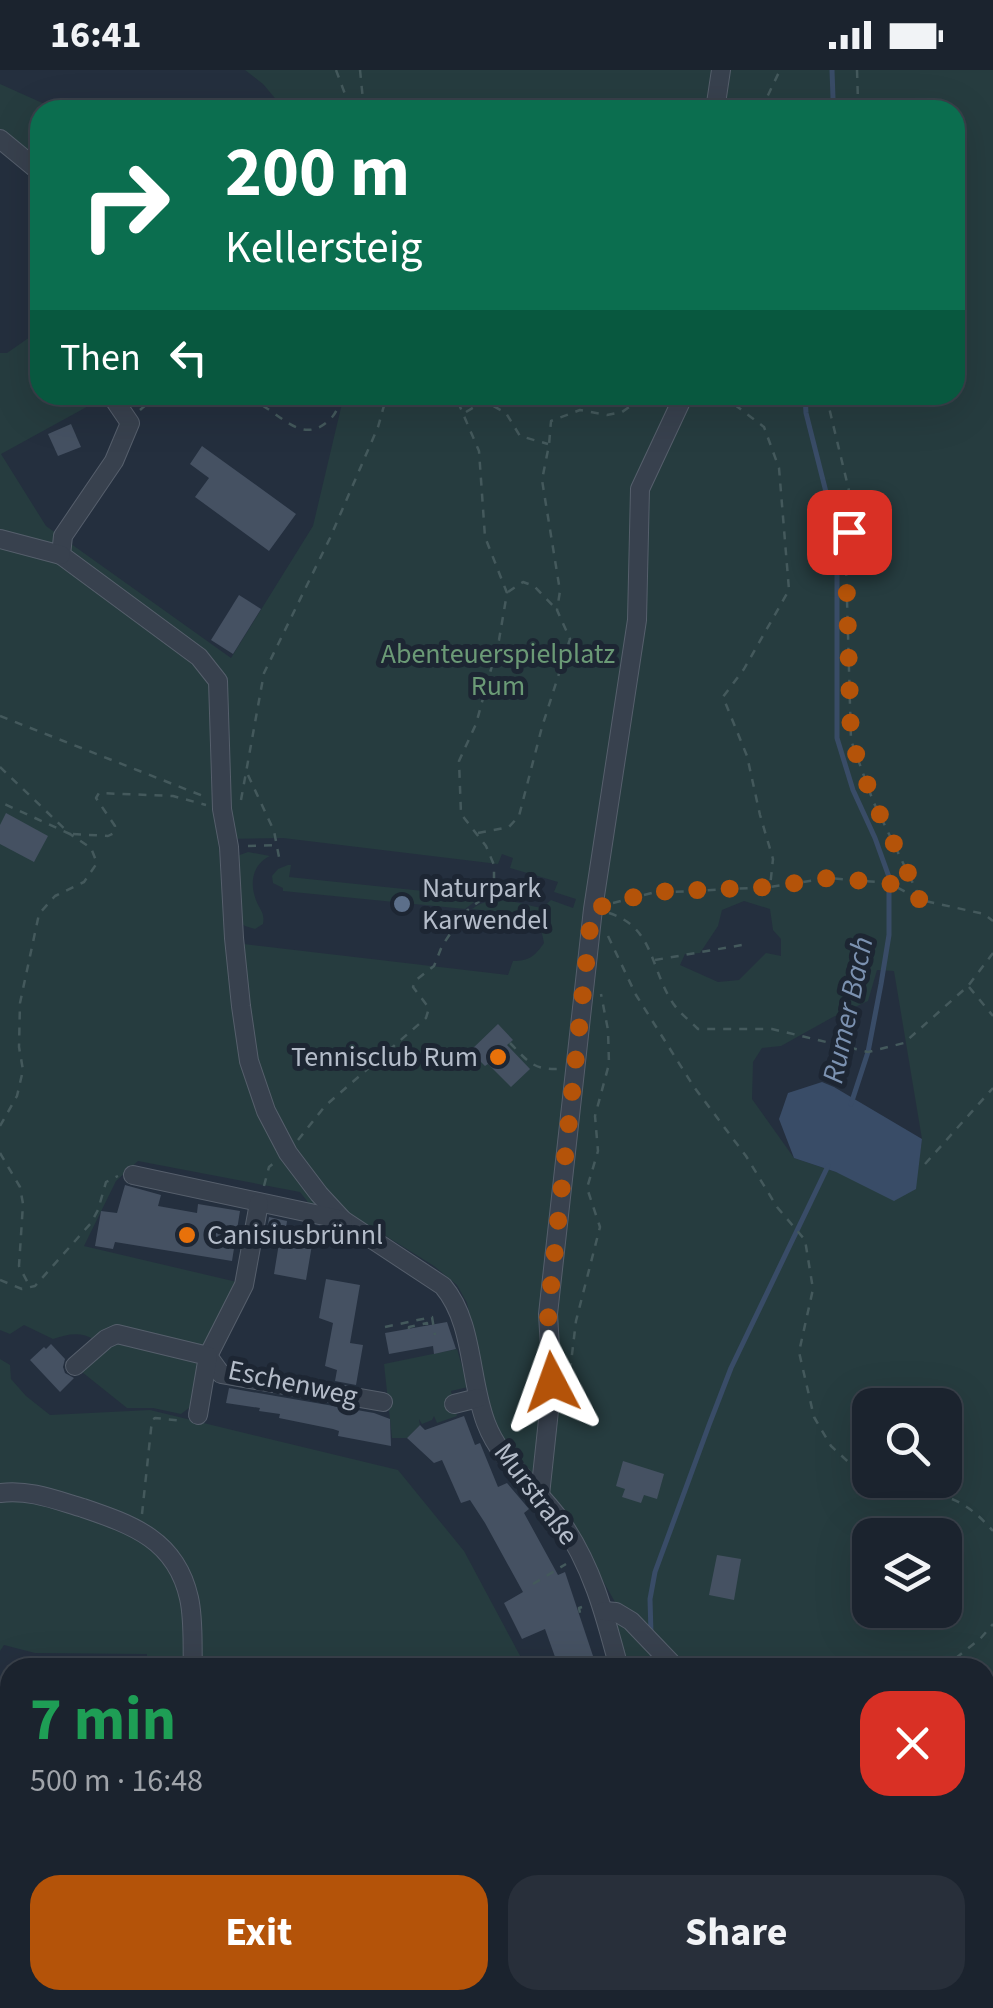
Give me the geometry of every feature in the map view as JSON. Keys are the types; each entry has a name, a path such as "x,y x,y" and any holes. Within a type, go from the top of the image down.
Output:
{"street":[{"path":"716,100 721,70"},
{"path":"0,139 30,164"},
{"path":"0,539 61,555 63,536 102,495 130,423 118,405"},
{"path":"540,1495 552,1382 548,1314 592,909 637,620 640,490 679,405"},
{"name":"Murstraße","path":"61,555 198,657 218,681 234,938 249,1061 266,1111 288,1153 343,1220 443,1286 453,1298 487,1426 500,1451 540,1495 580,1549 604,1611 616,1658"},
{"name":"Murstraße","path":"134,1175 343,1220"},
{"name":"Eschenweg","path":"198,1415 208,1356 244,1285 259,1203"},
{"name":"Eschenweg","path":"75,1366 117,1334 208,1356 221,1374 383,1402"},
{"path":"454,1404 478,1398"},
{"path":"0,1493 40,1495 112,1518 160,1544 182,1576 190,1600 193,1658"},
{"path":"604,1611 623,1615 668,1658"}],"path":[{"path":"336,70 347,100"},
{"path":"360,70 363,100"},
{"path":"766,100 780,70"},
{"path":"857,70 858,100"},
{"path":"130,423 146,405"},
{"path":"260,405 288,424 310,430 331,418 339,405"},
{"path":"228,808 247,772 264,674 330,538 384,405"},
{"path":"259,1203 269,1167 288,1153 325,1106 426,1018 429,1008 413,988 416,980 434,966 464,913 486,896 494,881 494,865 486,846 462,814 459,760 476,724 499,640 506,593 485,537 478,451 459,405"},
{"path":"463,414 479,405"},
{"path":"490,405 506,414 520,436 550,445"},
{"path":"557,610 560,591 542,480 551,421 580,410 607,415 632,405"},
{"path":"735,405 764,427 779,468 789,590 744,669 723,697 747,756 773,859 770,887"},
{"path":"829,405 852,498 846,564 851,740 873,800 921,900"},
{"path":"476,833 509,827 519,816 570,639 557,610 534,586 523,582 506,593"},
{"path":"0,716 194,791 228,808"},
{"path":"0,767 70,834 114,833 115,826 96,798 99,793 174,796 228,808"},
{"path":"247,772 274,831 279,857"},
{"path":"0,802 70,834 91,848 97,863 84,882 55,896 39,914 20,1003 23,1070 17,1096 0,1126"},
{"path":"229,847 277,845"},
{"path":"592,909 652,892 770,887 828,878 889,883 921,900 984,914 993,920"},
{"path":"592,909 614,914 636,926 672,1003 698,1029 772,1029 868,1052 904,1043 968,986 993,953"},
{"path":"608,935 636,995 694,1086 805,1240 813,1289 799,1352 814,1417 831,1446 852,1465"},
{"path":"654,960 742,945"},
{"path":"570,1371 576,1321 600,1227 587,1188 598,1150 596,1116 610,1064 602,994 585,979"},
{"path":"968,986 993,1016"},
{"path":"510,1043 530,1064 543,1070 575,1068"},
{"path":"926,1164 993,1088"},
{"path":"0,1154 20,1187 20,1266 31,1288"},
{"path":"0,1280 22,1290 31,1288 91,1223 106,1182 121,1174 134,1175"},
{"path":"412,1325 432,1318 435,1335"},
{"path":"385,1326 427,1326"},
{"path":"140,1530 152,1420 191,1422 198,1415"},
{"path":"947,1498 974,1510 993,1530"},
{"path":"532,1584 561,1571 576,1558"},
{"path":"956,1658 993,1624"}],"green space":[{"name":"Abenteuerspielplatz Rum","path":"245,70 993,70 993,1658 617,1658 604,1611 627,1616 615,1602 564,1512 503,1440 493,1417 467,1303 457,1285 434,1266 341,1208 314,1210 300,1192 138,1161 116,1181 84,1246 237,1282 189,1408 181,1414 127,1408 82,1372 97,1353 94,1340 89,1337 74,1334 53,1339 24,1325 10,1334 0,1330 0,353 7,353 30,337 30,405 90,405 1,454 46,526 231,658 313,526 342,405 965,405 965,100 277,100","holes":["283,838 498,864 502,854 513,858 510,868 558,882 554,892 576,899 573,908 551,900 542,908 497,900 472,909 530,916 541,929 544,943 531,957 513,961 508,975 227,942 218,839","744,901 770,909 773,930 781,939 781,956 766,953 739,980 718,982 680,965 685,954 700,953 718,926 722,910","877,970 894,971 922,1139 915,1189 836,1172 794,1158 752,1099 753,1062 762,1048 781,1046 868,1001"]},
{"path":"0,84 36,100 30,100 30,164 0,139"},
{"path":"248,852 270,856 254,874 254,893 263,914 263,924 255,929 241,923 237,856"},
{"path":"288,865 289,877 481,897 465,909 283,891 273,883 272,876"},
{"path":"457,1349 468,1387 451,1391 457,1416 437,1423 434,1416 422,1424 419,1419 420,1425 407,1438 392,1438 384,1364"},
{"path":"0,1359 10,1365 11,1379 26,1396 50,1415 150,1410 398,1470 464,1551 521,1658 147,1658 147,1654 35,1653 4,1645 0,1651"}],"water":[{"path":"822,1082 922,1139 916,1189 894,1201 836,1172 794,1158 779,1119 788,1093"}],"building":[{"path":"71,424 81,447 58,456 48,434"},
{"path":"202,446 296,514 269,551 195,497 209,478 190,464"},
{"path":"239,595 261,609 233,654 211,640"},
{"path":"6,813 48,836 34,862 0,844 0,825"},
{"name":"Tennisclub Rum","path":"498,1024 513,1040 507,1045 530,1069 511,1087 470,1051"},
{"name":"Canisiusbrünnl","path":"125,1185 161,1195 158,1206 197,1213 198,1204 240,1211 232,1261 115,1242 113,1249 95,1246 101,1211 117,1213"},
{"path":"269,1217 287,1221 286,1228 314,1233 306,1280 274,1274 280,1237 266,1235"},
{"path":"326,1279 360,1285 350,1343 363,1345 356,1385 335,1381 337,1370 325,1366 333,1323 319,1318"},
{"path":"447,1322 456,1349 434,1354 433,1346 389,1354 385,1333"},
{"path":"51,1344 65,1359 65,1373 74,1378 60,1392 30,1360"},
{"path":"229,1388 374,1413 390,1419 391,1446 338,1436 339,1431 279,1418 280,1414 259,1411 260,1408 226,1403"},
{"path":"464,1416 498,1487 507,1483 529,1509 524,1513 558,1575 565,1572 594,1658 555,1658 545,1629 522,1639 504,1603 523,1592 470,1500 461,1503 442,1460 434,1463 407,1438 420,1425 425,1430"},
{"path":"623,1461 664,1474 657,1499 644,1495 641,1503 622,1497 625,1489 616,1486"},
{"path":"717,1555 741,1559 734,1600 709,1595"}],"waterway":[{"name":"Rumer Bach","path":"832,70 832,100"},
{"name":"Rumer Bach","path":"806,405 837,552 837,738 853,790 889,877 889,935 881,984 868,1052 851,1104"},
{"name":"Rumer Bach","path":"651,1634 650,1599 655,1572 709,1425 731,1368 828,1166"},
{"name":"Rumer Bach","path":"652,1650 652,1658"}],"place":[{"name":"Naturpark Karwendel","path":"402,904"},
{"name":"Tennisclub Rum","path":"498,1057"},
{"name":"Canisiusbrünnl","path":"187,1235"}],"route":[{"path":"552,1382 548,1314 592,909 652,892 770,887 828,878 889,883 921,900 873,800 851,740 846,564 849,532"}]}
